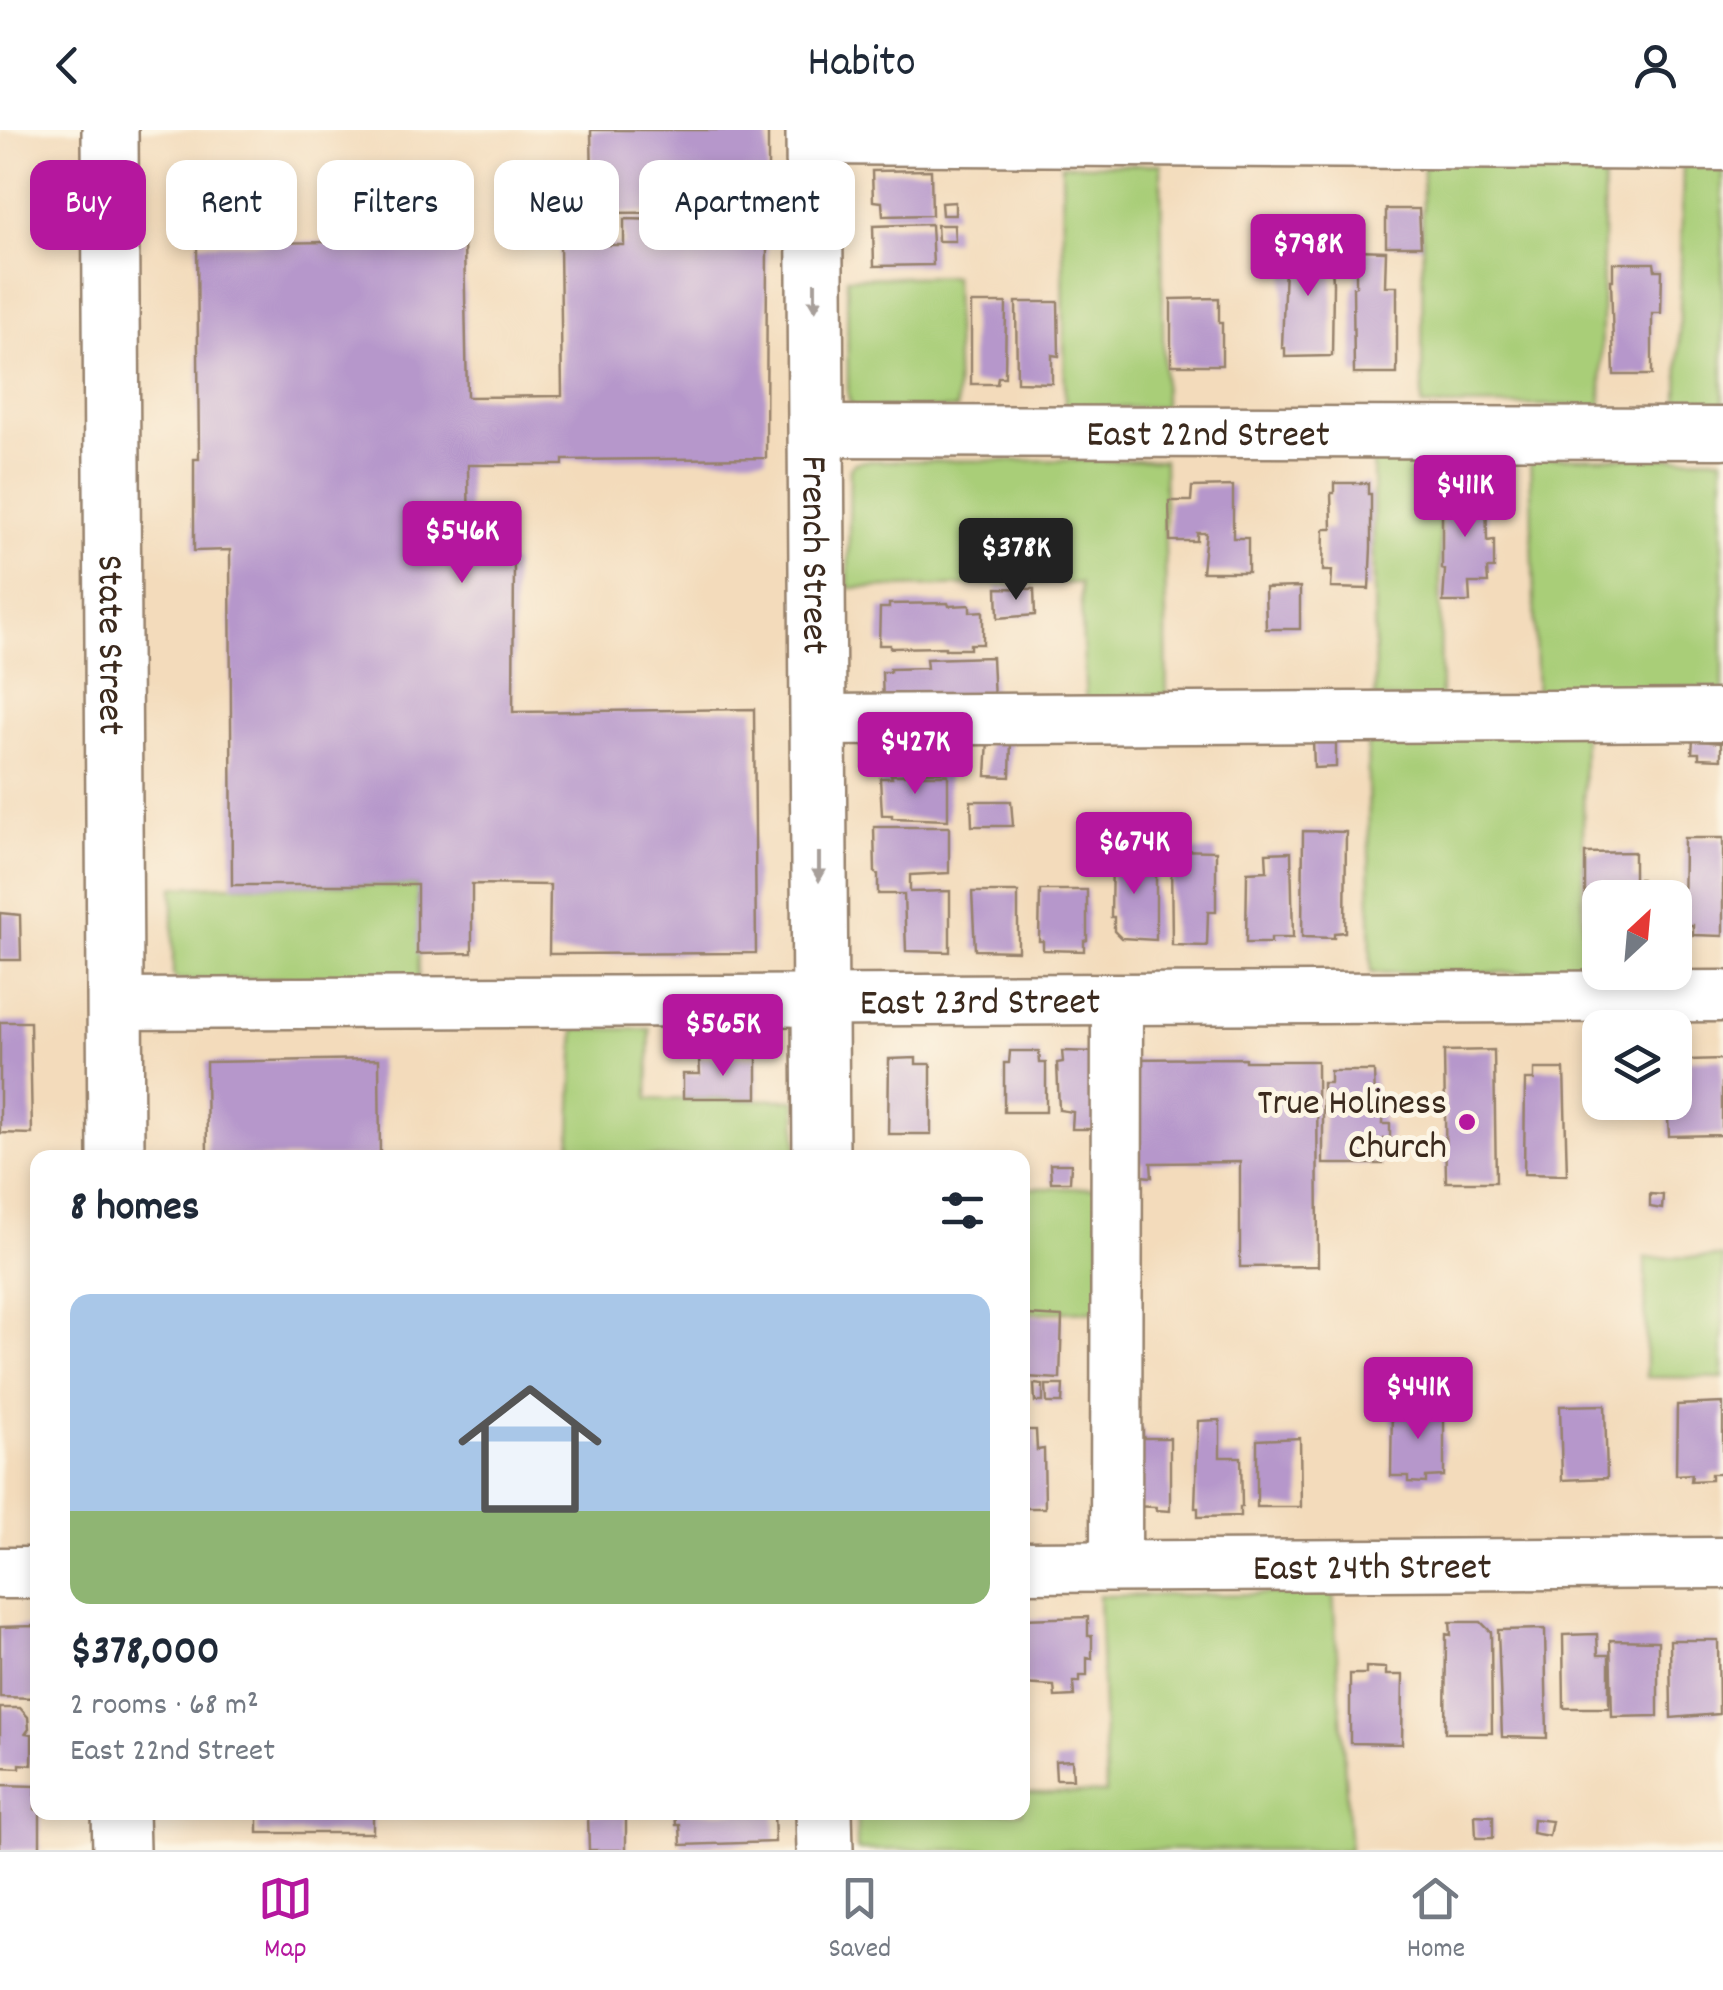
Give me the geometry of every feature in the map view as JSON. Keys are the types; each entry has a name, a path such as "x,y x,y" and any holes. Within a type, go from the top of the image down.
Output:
{"main road":[{"name":"State Street","path":"110,130 116,1150"},
{"name":"French Street","path":"814,135 820,1150"},
{"path":"120,1820 121,1850"},
{"path":"824,1820 825,1850"}],"street":[{"path":"814,135 1723,145"},
{"name":"East 22nd Street","path":"816,431 1723,433"},
{"path":"818,720 1723,715"},
{"name":"East 23rd Street","path":"116,1004 1723,996"},
{"path":"1116,1566 1117,1000"},
{"name":"East 24th Street","path":"1030,1567 1723,1563"},
{"path":"0,1573 30,1572"}],"green space":[{"path":"1423,155 1604,160 1601,405 1422,406"},
{"path":"1683,162 1723,164 1723,404 1678,404"},
{"path":"1161,164 1164,407 1065,408 1062,165"},
{"path":"954,276 957,409 855,409 848,396 847,278"},
{"path":"1723,457 1723,706 1537,706 1530,458"},
{"path":"1373,458 1439,458 1441,701 1375,698"},
{"path":"1164,460 1167,706 1086,705 1080,583 848,588 850,468 855,463"},
{"path":"1367,722 1584,722 1582,972 1371,973"},
{"path":"417,885 419,977 177,980 173,975 173,887"},
{"path":"575,1029 650,1029 648,1099 796,1100 797,1150 570,1150"},
{"path":"1030,1188 1099,1188 1101,1311 1030,1313"},
{"path":"1723,1257 1723,1378 1646,1377 1645,1258"},
{"path":"1333,1593 1350,1850 857,1850 857,1820 1030,1820 1030,1793 1106,1793 1099,1596"}],"building":[{"path":"591,130 768,130 768,160 639,160 639,213 619,213 619,160 592,160"},
{"path":"931,170 932,215 883,216 882,202 873,201 872,171"},
{"path":"955,202 955,215 942,215 941,203"},
{"path":"1386,209 1419,209 1421,246 1386,246"},
{"path":"624,219 639,219 639,250 767,250 766,458 468,465 469,561 514,562 513,712 754,709 756,953 549,954 550,885 472,884 472,953 417,954 417,885 232,885 230,550 194,551 194,459 199,459 197,250 297,250 297,243 317,242 317,250 464,250 467,397 562,396 560,250 619,250 619,245 624,245"},
{"path":"931,224 933,265 874,266 873,226"},
{"path":"937,225 954,225 955,241 938,241"},
{"path":"1286,238 1328,238 1333,284 1332,356 1285,357 1282,348"},
{"path":"1356,250 1386,251 1385,286 1397,286 1397,374 1354,374"},
{"path":"1613,263 1654,263 1655,270 1662,270 1661,313 1652,313 1652,375 1614,375"},
{"path":"1219,298 1222,365 1171,365 1171,299"},
{"path":"1016,302 1058,302 1059,356 1052,355 1052,383 1017,382"},
{"path":"971,303 1006,303 1005,377 998,377 997,384 971,384"},
{"path":"1483,482 1487,541 1494,540 1494,569 1487,569 1488,583 1469,583 1470,602 1443,602 1444,483"},
{"path":"1334,483 1368,483 1369,589 1331,588 1332,571 1323,571 1324,529 1332,529"},
{"path":"1233,486 1233,538 1248,538 1248,572 1202,572 1206,533 1197,533 1197,541 1170,541 1169,501 1191,501 1192,487"},
{"path":"1300,587 1300,629 1266,629 1265,588"},
{"path":"997,588 1034,589 1035,615 998,618"},
{"path":"889,604 970,605 970,612 983,611 983,644 970,644 970,649 879,645 880,608 889,608"},
{"path":"992,657 994,701 883,705 882,672 927,668 926,659"},
{"path":"880,731 961,733 960,747 947,746 947,772 891,771 882,768"},
{"path":"988,739 1011,739 1010,777 986,776"},
{"path":"1313,739 1336,739 1336,767 1314,768"},
{"path":"1693,740 1721,743 1721,759 1699,758 1699,753 1692,753"},
{"path":"891,775 948,775 948,820 882,815 880,778 892,778"},
{"path":"971,801 1011,801 1013,826 972,826"},
{"path":"874,827 949,827 949,873 910,875 910,892 950,891 950,952 906,951 904,894 878,894"},
{"path":"1303,831 1346,832 1345,932 1334,933 1334,938 1302,937"},
{"path":"1684,838 1723,838 1723,936 1693,935 1692,880 1684,880"},
{"path":"1159,844 1174,844 1174,850 1216,851 1216,912 1208,912 1207,946 1172,945 1171,856 1159,856"},
{"path":"1291,852 1293,938 1246,943 1247,872 1267,871 1266,853"},
{"path":"1634,852 1634,879 1641,880 1585,880 1585,853"},
{"path":"1112,857 1156,857 1156,940 1121,938 1114,931"},
{"path":"1040,890 1087,890 1084,951 1043,950 1043,941 1039,941"},
{"path":"972,892 1018,892 1018,951 975,950"},
{"path":"0,913 20,915 21,960 0,960"},
{"path":"0,1022 30,1022 32,1134 0,1133"},
{"path":"1494,1050 1496,1182 1446,1182 1444,1051"},
{"path":"1010,1051 1039,1051 1040,1063 1046,1063 1046,1112 1004,1112 1004,1063 1009,1063"},
{"path":"1062,1051 1095,1052 1097,1129 1072,1129 1073,1112 1059,1110 1057,1063 1063,1062"},
{"path":"757,1057 757,1098 683,1098 683,1074 700,1074 699,1058"},
{"path":"916,1058 916,1064 931,1064 931,1134 888,1134 889,1059"},
{"path":"379,1059 380,1150 207,1150 206,1062"},
{"path":"1127,1059 1317,1061 1318,1266 1240,1267 1240,1162 1151,1163 1152,1177 1142,1176 1142,1162 1127,1163"},
{"path":"1722,1059 1722,1135 1669,1136 1668,1120 1692,1120 1692,1060"},
{"path":"1534,1069 1564,1069 1567,1175 1524,1174 1525,1080 1534,1080"},
{"path":"1330,1071 1374,1071 1375,1099 1383,1099 1382,1124 1390,1124 1390,1140 1384,1139 1383,1164 1323,1164 1323,1083 1330,1083"},
{"path":"1050,1164 1071,1164 1070,1182 1051,1182"},
{"path":"1650,1194 1663,1195 1662,1209 1650,1207"},
{"path":"1030,1315 1062,1317 1060,1379 1030,1377"},
{"path":"1034,1384 1043,1385 1043,1402 1035,1402"},
{"path":"1046,1385 1063,1385 1062,1403 1047,1403"},
{"path":"1723,1403 1723,1474 1711,1474 1711,1480 1691,1481 1692,1474 1676,1475 1677,1405"},
{"path":"1605,1405 1607,1478 1562,1480 1560,1406"},
{"path":"1392,1406 1444,1406 1444,1476 1426,1477 1426,1483 1408,1482 1408,1476 1391,1476"},
{"path":"1220,1420 1220,1457 1241,1457 1240,1516 1198,1517 1198,1421"},
{"path":"1130,1428 1143,1429 1143,1438 1170,1438 1170,1511 1129,1506"},
{"path":"1030,1430 1036,1430 1037,1450 1044,1449 1045,1508 1030,1508"},
{"path":"1300,1438 1301,1507 1257,1507 1257,1440"},
{"path":"1088,1617 1092,1659 1087,1658 1087,1676 1073,1682 1074,1696 1055,1697 1054,1686 1030,1684 1030,1619"},
{"path":"1450,1622 1481,1622 1491,1632 1492,1733 1445,1733 1446,1634 1451,1635"},
{"path":"30,1626 30,1698 0,1697 0,1627"},
{"path":"1545,1629 1547,1738 1502,1737 1498,1630"},
{"path":"1597,1634 1598,1655 1609,1655 1609,1708 1564,1708 1563,1635"},
{"path":"1610,1640 1658,1641 1658,1716 1612,1717"},
{"path":"1670,1640 1718,1640 1719,1714 1671,1718"},
{"path":"1366,1667 1386,1668 1386,1675 1403,1675 1402,1744 1350,1743 1350,1674 1366,1674"},
{"path":"0,1708 20,1708 28,1717 30,1765 0,1767"},
{"path":"1072,1760 1073,1779 1056,1779 1055,1761"},
{"path":"0,1785 30,1786 30,1820 40,1820 40,1850 0,1850"},
{"path":"1475,1815 1493,1816 1493,1838 1476,1838"},
{"path":"1533,1819 1552,1821 1549,1836 1532,1833"},
{"path":"258,1820 373,1820 373,1833 258,1833"},
{"path":"588,1820 626,1820 626,1850 589,1850"},
{"path":"676,1820 774,1820 775,1842 681,1845 680,1825 676,1825"}],"place":[{"name":"True Holiness Church","path":"1467,1122"}]}
